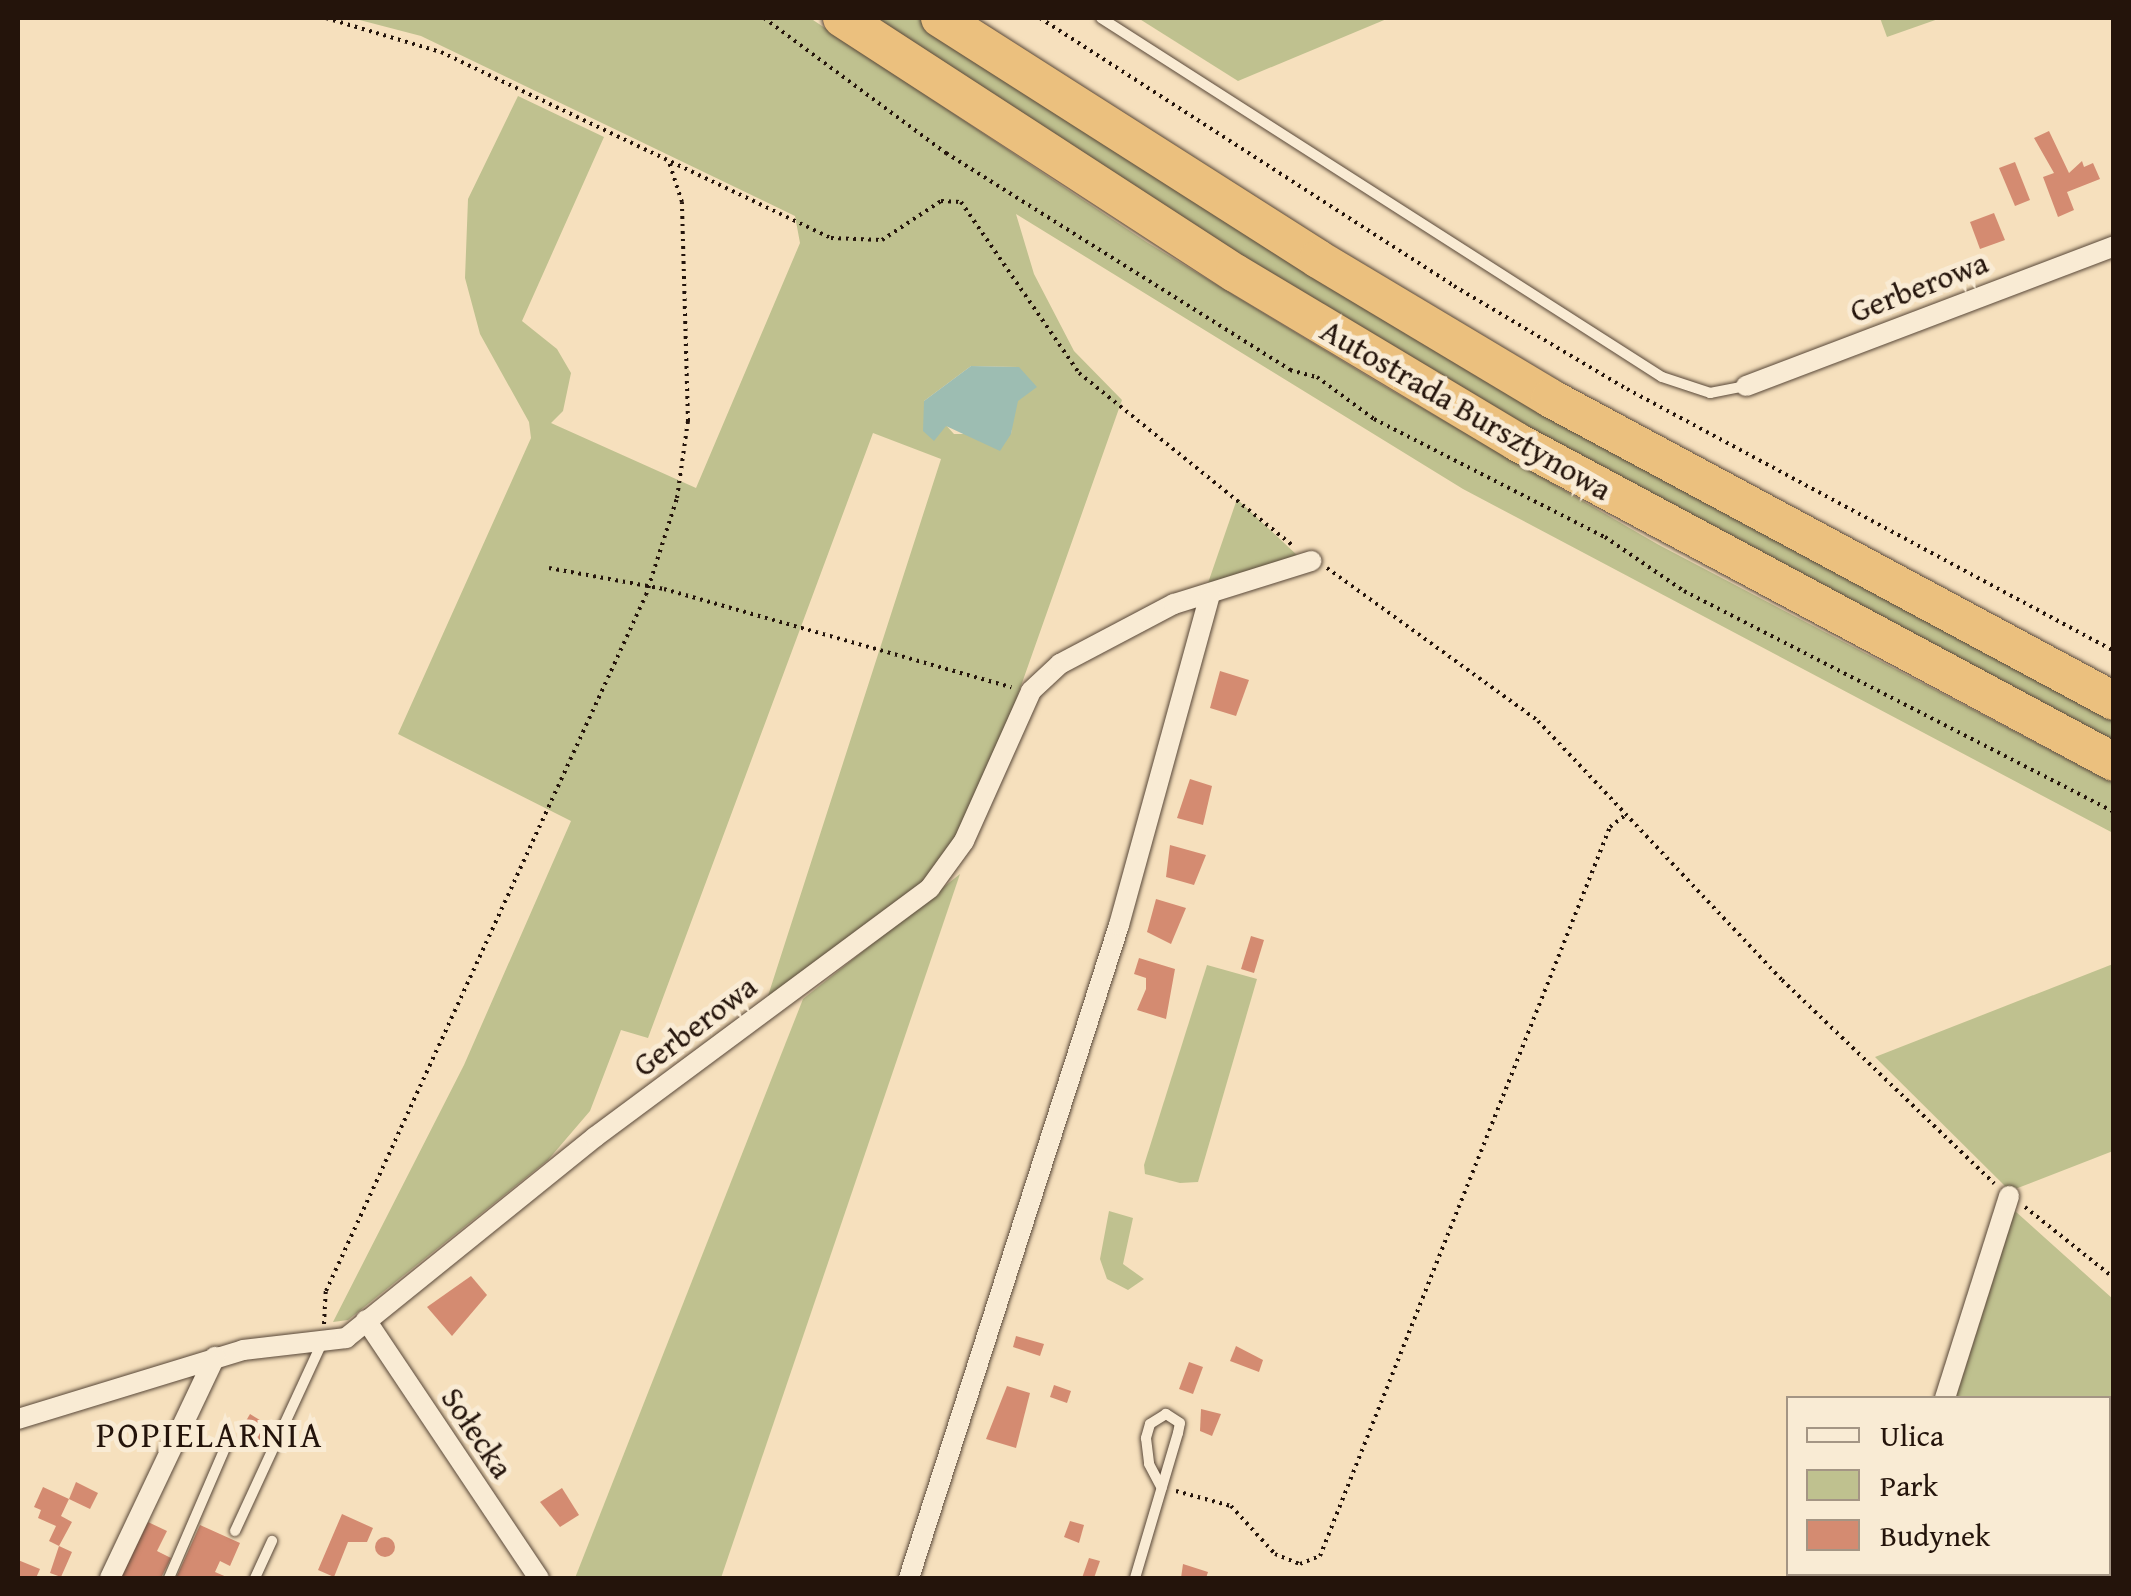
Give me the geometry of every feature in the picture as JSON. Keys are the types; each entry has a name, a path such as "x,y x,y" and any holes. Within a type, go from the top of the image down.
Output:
{"highway":[{"name":"Autostrada Bursztynowa","path":"842,18 1235,273 1500,432 1859,631 2114,762"},
{"name":"Autostrada Bursztynowa","path":"940,18 1517,378 1782,528 2114,701"}],"street":[{"name":"Gerberowa","path":"1746,386 2114,246"},
{"name":"Gerberowa","path":"18,1419 216,1357 323,1344 366,1320 595,1137 930,888 964,841 1029,695 1060,664 1119,629 1210,594 1311,562"},
{"path":"908,1578 1119,925 1210,594"},
{"path":"1946,1396 2009,1196"},
{"name":"Sołecka","path":"366,1320 539,1578"},
{"path":"110,1578 216,1357"}],"lane":[{"path":"1102,18 1662,378 1710,393 1746,386"},
{"path":"235,1531 323,1344"},
{"path":"1135,1578 1162,1488 1180,1422 1166,1414 1150,1424 1146,1438 1149,1464 1162,1488"},
{"path":"169,1578 228,1441"},
{"path":"255,1578 272,1540"}],"path":[{"path":"764,18 946,153 1290,370 1317,376 1374,418 1619,544 1684,591 2114,812"},
{"path":"1040,18 1454,286 1612,380 1823,500 2114,651"},
{"path":"323,1344 326,1290 649,586 682,480 688,420 682,202 669,162"},
{"path":"550,568 649,586 1029,695"},
{"path":"1162,1488 1216,1497 1274,1554 1300,1564 1320,1556 1610,827 1624,816"}],"green space":[{"path":"352,18 810,18 1148,243 1384,386 1659,545 2113,783 2113,833 1463,489 1016,214 1034,274 1074,351 1122,400 1016,700 957,840 925,882 767,999 941,459 873,433 648,1038 621,1030 590,1111 548,1160 348,1320 333,1322 464,1065 571,821 398,734 531,438 529,422 480,334 465,278 468,199 518,96 604,137 522,321 557,349 571,373 563,411 551,423 696,488 800,243 795,216 421,36","holes":["971,366 1019,367 1011,434 954,434 924,401"]},
{"path":"864,18 920,18 2113,714 2113,749 1450,389"},
{"path":"1138,18 1389,18 1238,81"},
{"path":"1880,18 1941,18 1887,37"},
{"path":"1237,499 1298,556 1207,586"},
{"path":"960,874 721,1578 575,1578 803,999"},
{"path":"2113,964 2113,1151 2010,1191 1875,1057"},
{"path":"1207,965 1257,979 1198,1182 1180,1183 1145,1174 1144,1165"},
{"path":"1109,1211 1133,1218 1123,1264 1144,1279 1128,1290 1107,1279 1100,1259"},
{"path":"2015,1211 2113,1299 2111,1425 2111,1396 1957,1396"},
{"path":"1900,1576 2000,1576 1899,1578"}],"water":[{"path":"971,366 1019,367 1037,387 1018,401 1011,434 1000,451 946,426 934,441 923,431 924,401"}],"building":[{"path":"2049,131 2069,173 2082,161 2084,167 2093,163 2100,179 2067,192 2074,210 2058,217 2043,177 2054,173 2034,138"},
{"path":"2015,162 2030,200 2015,206 1999,168"},
{"path":"1994,213 2005,240 1980,249 1970,222"},
{"path":"1220,671 1249,680 1236,716 1210,708"},
{"path":"1190,779 1212,786 1203,825 1177,818"},
{"path":"1170,845 1206,855 1194,885 1166,877"},
{"path":"1156,899 1186,908 1171,944 1147,932"},
{"path":"1251,936 1264,940 1254,973 1241,969"},
{"path":"1139,958 1175,969 1166,1019 1137,1010 1146,989 1146,978 1134,974"},
{"path":"471,1276 487,1295 452,1336 427,1307"},
{"path":"1016,1336 1044,1344 1040,1356 1013,1347"},
{"path":"1236,1346 1263,1360 1259,1372 1230,1361"},
{"path":"1189,1362 1203,1367 1193,1394 1179,1389"},
{"path":"1054,1385 1071,1391 1067,1403 1050,1397"},
{"path":"1007,1386 1030,1393 1016,1448 986,1439"},
{"path":"1201,1409 1221,1414 1212,1436 1200,1431"},
{"path":"250,1414 268,1425 257,1444 239,1433"},
{"path":"76,1482 98,1493 90,1509 69,1499"},
{"path":"43,1487 69,1499 61,1516 72,1522 59,1546 49,1541 56,1526 38,1518 41,1510 34,1507"},
{"path":"562,1488 579,1515 560,1527 540,1502"},
{"path":"342,1514 373,1528 367,1542 348,1542 334,1577 318,1570"},
{"path":"1070,1521 1084,1525 1079,1543 1064,1537"},
{"path":"148,1522 167,1531 157,1551 171,1558 161,1578 121,1578"},
{"path":"200,1525 240,1543 230,1566 220,1561 215,1572 229,1578 176,1578"},
{"path":"385,1537 395,1547 385,1557 375,1547"},
{"path":"59,1546 72,1552 61,1577 50,1573"},
{"path":"1089,1558 1100,1561 1094,1578 1082,1578"},
{"path":"18,1560 40,1569 36,1578 18,1577"},
{"path":"1183,1564 1208,1572 1206,1578 1181,1578"}],"district":[{"name":"POPIELARNIA","path":"210,1435"}]}
